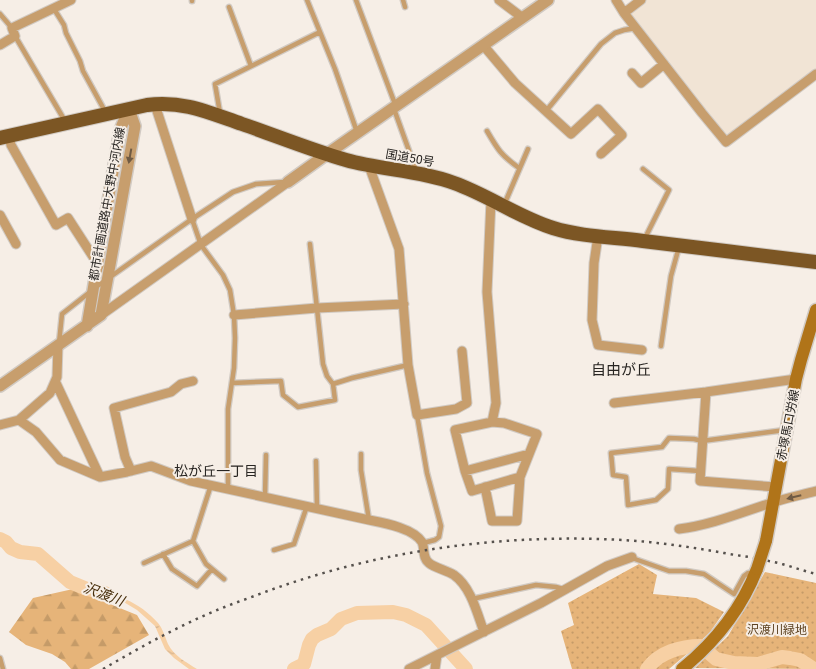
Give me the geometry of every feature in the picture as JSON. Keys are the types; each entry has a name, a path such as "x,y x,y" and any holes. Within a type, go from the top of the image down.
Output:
{"highway":[{"name":"国道50号","path":"4,137 130,109 157,104 181,104 327,154 370,166 453,182 548,226 598,236 816,262"}],"main road":[{"name":"赤塚馬口労線","path":"756,571 766,541 796,379 816,310"},
{"path":"682,669 720,632 740,604 756,571"}],"street":[{"path":"0,45 14,32 71,0"},
{"path":"499,0 523,18"},
{"path":"0,386 548,0"},
{"path":"616,0 624,13 726,142 816,74"},
{"path":"624,13 641,0"},
{"path":"483,45 515,83 571,134 598,109 622,135 601,154"},
{"path":"632,73 641,83 664,64"},
{"path":"157,104 158,113 192,219"},
{"name":"都市計画道路中大野中河内線","path":"87,326 120,130 130,109"},
{"name":"都市計画道路中大野中河内線","path":"101,315 135,126 130,109"},
{"path":"4,137 11,145 56,225 68,218 108,278"},
{"path":"370,166 399,249 408,365 417,415 456,409 467,403 462,350"},
{"path":"492,422 496,403 487,292 497,203"},
{"path":"0,215 16,244"},
{"path":"598,236 594,263 592,320 598,345 642,350"},
{"path":"234,315 317,308 404,304"},
{"path":"1,427 19,420 50,393 57,377 58,345"},
{"path":"614,403 796,379"},
{"path":"131,471 125,456 114,408 171,392 181,384 193,381"},
{"path":"56,383 100,476"},
{"path":"706,392 700,481 776,487"},
{"path":"19,420 36,432 60,460 100,476 151,466 191,481 369,520 412,533 423,543 426,560 429,563 446,570 460,579 472,599 484,632"},
{"path":"485,487 492,522 518,520 520,477 537,434 504,423 492,422 456,430 465,471 472,491 485,487 520,477"},
{"path":"465,471 529,454"},
{"path":"678,529 730,518 773,502 816,491"},
{"path":"409,669 484,632 607,566 632,557"},
{"path":"435,669 438,654"}],"lane":[{"path":"307,0 358,133"},
{"path":"356,0 418,174"},
{"path":"403,0 405,7"},
{"path":"229,7 251,66"},
{"path":"54,8 64,25 83,71 106,114"},
{"path":"0,14 14,32 67,124"},
{"path":"546,111 602,44 615,33 636,28"},
{"path":"220,116 215,84 320,32"},
{"path":"487,131 498,151 519,168"},
{"path":"497,203 519,168 528,149"},
{"path":"643,169 669,190 644,241"},
{"path":"58,345 62,314 108,278 233,192 256,184 288,182"},
{"path":"192,219 201,245 224,274 230,290 234,315 234,368 228,409 228,489"},
{"path":"232,383 281,381 283,395 298,407 335,400 333,384 327,376 323,364 310,244"},
{"path":"661,346 671,276 679,246"},
{"path":"333,384 408,365"},
{"path":"417,415 428,473 441,526 440,537 423,543"},
{"path":"700,470 669,469 668,489 656,500 628,505 626,477 613,475 612,453 662,447 669,438 702,441 786,430"},
{"path":"361,454 361,470 369,520"},
{"path":"265,497 266,455"},
{"path":"316,461 317,508"},
{"path":"211,485 193,541 206,564 224,579"},
{"path":"274,550 294,544 307,506"},
{"path":"144,563 193,541"},
{"path":"162,554 172,569 197,586 212,569"},
{"path":"632,557 669,572 686,571 704,574 734,594 744,576 756,571"},
{"path":"472,599 536,585 556,587 564,590"},
{"path":"0,658 4,669"}],"shaded area":[{"path":"646,0 816,0 816,69 726,138 628,14"}],"green space":[{"path":"639,564 657,575 653,594 696,598 724,612 710,632 669,669 572,669 561,631 574,625 568,603"},
{"name":"沢渡川緑地","path":"765,572 816,583 816,669 695,668 728,636"},
{"path":"73,589 137,615 149,635 89,669 71,669 65,662 52,654 26,645 9,632 33,598"}],"water":[{"path":"88,587 117,595 143,609 160,625 168,644 174,652 197,669 189,669 174,658 165,649 155,626 137,610 107,595 86,590"}],"waterway":[{"name":"沢渡川","path":"0,539 11,548 20,552 38,554 70,582 87,589 105,593"},
{"name":"沢渡川","path":"294,669 304,664 312,639 331,629 341,619 357,613 393,612 406,615 426,625 466,669"},
{"name":"沢渡川","path":"647,669 658,658 671,651 701,646 716,659 734,663 758,664 782,657 800,660 814,669"}],"railway":[{"path":"103,669 172,631 240,601 294,582 340,569 433,549 527,540 623,540 674,545 758,558 816,574"}],"district":[{"name":"自由が丘","path":"621,370"},
{"name":"松が丘一丁目","path":"216,471"}]}
